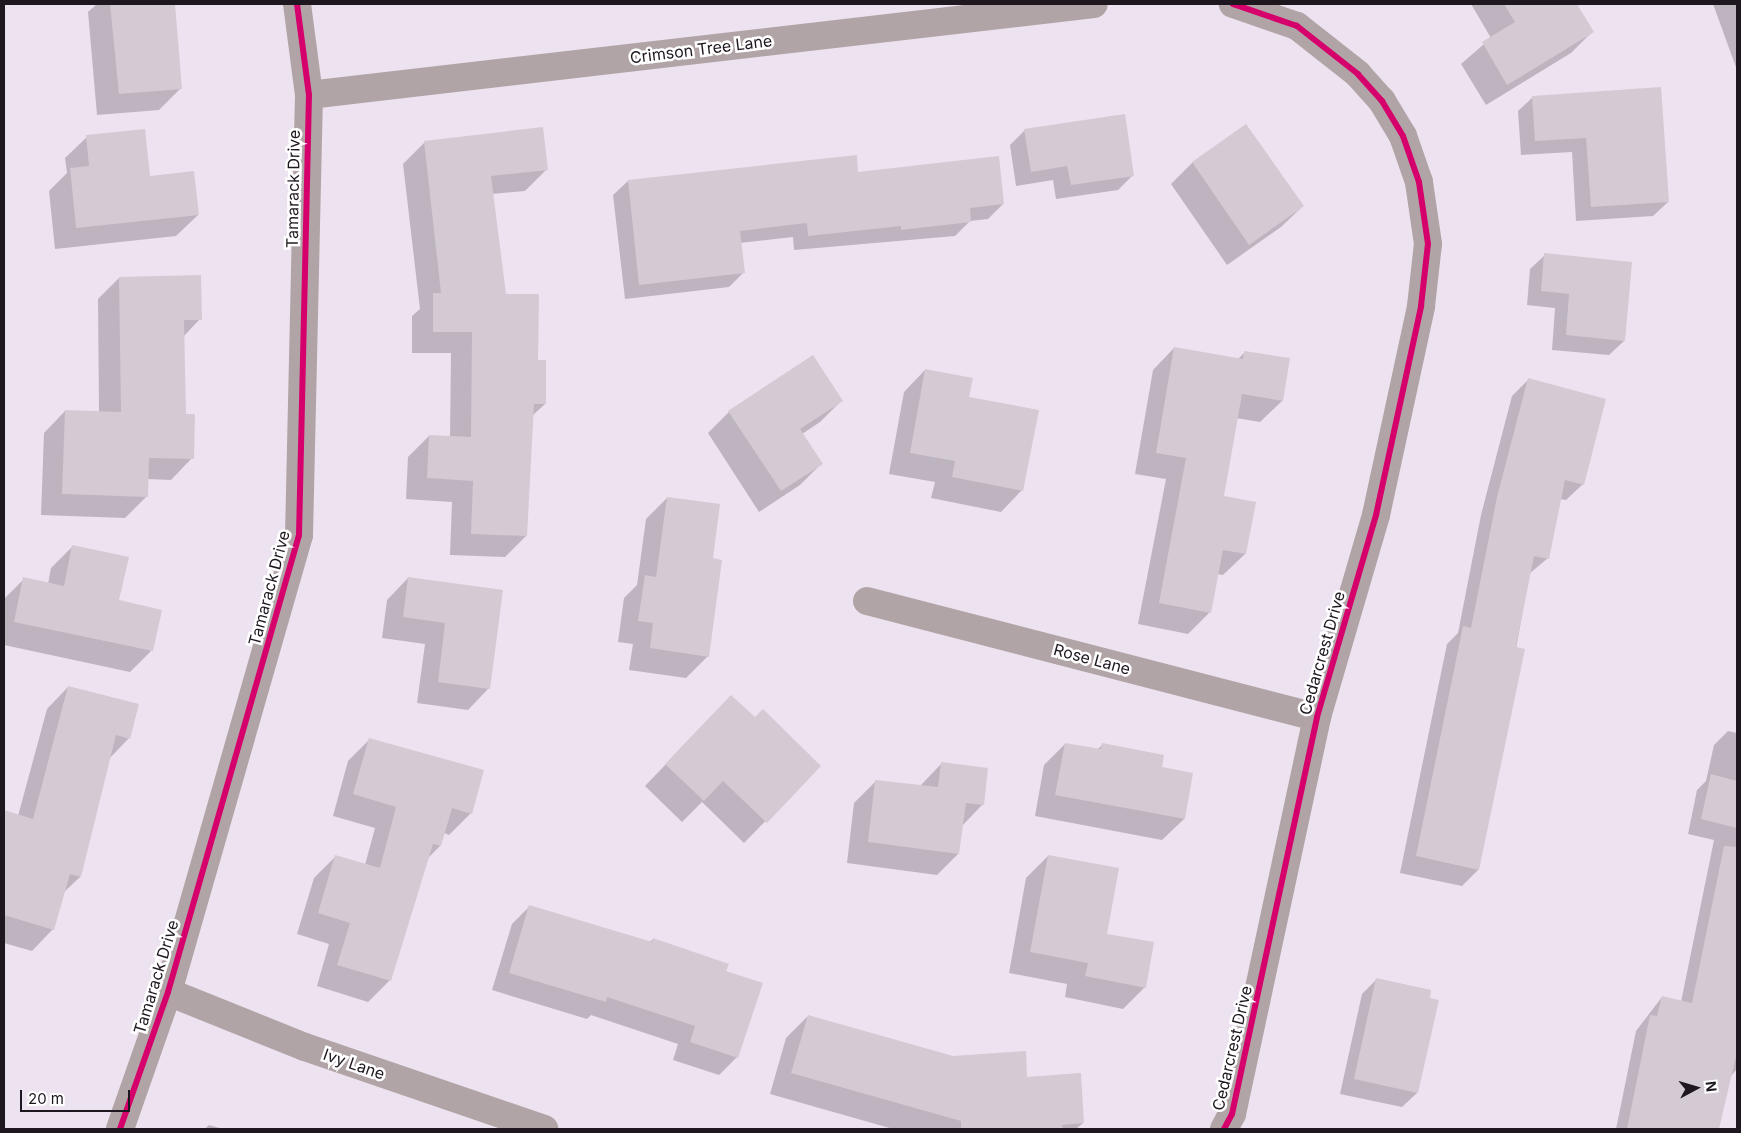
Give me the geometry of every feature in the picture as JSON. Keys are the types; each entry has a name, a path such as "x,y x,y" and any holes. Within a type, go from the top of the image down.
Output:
{"street":[{"name":"Tamarack Drive","path":"120,1129 168,992 299,535 309,95 297,4"},
{"name":"Crimson Tree Lane","path":"309,95 1094,4"},
{"name":"Cedarcrest Drive","path":"1224,1129 1232,1114 1317,718 1376,515 1421,306 1428,244 1419,182 1404,136 1382,101 1358,74 1297,26 1233,4"},
{"name":"Rose Lane","path":"867,601 1317,718"},
{"name":"Ivy Lane","path":"168,992 306,1047 544,1129"}],"building":[{"path":"110,4 175,4 182,89 119,94"},
{"path":"1504,4 1577,4 1594,32 1507,85 1482,42 1515,22"},
{"path":"1661,87 1669,202 1591,207 1586,138 1535,141 1532,96"},
{"path":"1125,114 1134,176 1071,185 1067,166 1031,172 1024,129"},
{"path":"1246,124 1304,206 1249,245 1192,162"},
{"path":"543,127 548,170 491,176 506,294 539,294 538,360 546,360 546,404 534,404 527,536 471,534 473,481 427,478 429,435 471,437 472,332 433,332 433,293 441,293 424,141"},
{"path":"145,129 150,176 194,171 199,215 76,228 70,168 89,166 86,135"},
{"path":"857,155 858,172 999,156 1004,204 970,208 971,222 901,230 901,226 808,236 807,223 740,231 745,273 639,285 628,180"},
{"path":"1544,253 1632,262 1625,341 1566,335 1569,294 1541,291"},
{"path":"201,275 202,320 184,320 186,414 195,414 194,459 149,458 148,497 62,494 65,410 121,412 119,277"},
{"path":"1174,347 1243,359 1244,351 1290,358 1283,401 1242,394 1224,496 1256,502 1246,554 1223,550 1211,613 1159,603 1186,458 1156,453"},
{"path":"813,355 843,401 800,429 823,464 781,491 728,411"},
{"path":"925,369 973,378 969,397 1039,410 1023,491 952,477 955,461 910,453"},
{"path":"1528,378 1606,399 1584,485 1565,480 1549,559 1534,556 1516,647 1525,649 1479,870 1416,856 1463,626 1471,628 1497,497"},
{"path":"667,497 720,504 713,558 722,560 709,657 650,648 653,623 638,621 645,575 656,577"},
{"path":"72,545 129,557 119,600 162,610 153,651 14,622 23,577 64,586"},
{"path":"408,577 503,590 490,689 438,682 445,623 403,617"},
{"path":"68,686 139,704 130,739 116,735 81,877 70,874 54,930 4,915 4,810 33,819"},
{"path":"731,695 755,717 763,709 821,766 767,823 723,781 704,801 665,764"},
{"path":"369,738 484,770 472,814 452,808 441,846 433,844 391,981 337,965 350,923 318,913 335,855 380,868 396,807 353,794"},
{"path":"1065,743 1101,749 1102,743 1164,755 1162,767 1193,773 1185,819 1055,795"},
{"path":"941,762 988,768 984,805 966,803 959,854 868,842 875,780 938,787"},
{"path":"1711,774 1737,781 1737,828 1701,819"},
{"path":"1724,846 1737,847 1737,1052 1719,1129 1627,1129 1650,1015 1657,1016 1662,996 1692,1003"},
{"path":"1048,855 1119,868 1107,934 1154,942 1146,988 1085,976 1088,963 1030,952"},
{"path":"529,905 652,942 653,938 729,964 726,971 763,983 738,1058 690,1042 695,1026 607,997 606,1002 509,973"},
{"path":"1376,978 1431,990 1430,998 1439,1000 1418,1093 1354,1079"},
{"path":"808,1015 953,1056 1026,1051 1027,1077 1081,1073 1084,1123 1062,1125 1063,1129 961,1129 961,1121 791,1073"}],"cycle path":[{"path":"120,1129 168,992 299,535 309,95 297,4"},
{"path":"1224,1129 1232,1114 1317,717 1376,515 1421,306 1428,244 1419,182 1403,136 1382,101 1358,74 1297,26 1233,4"}]}
